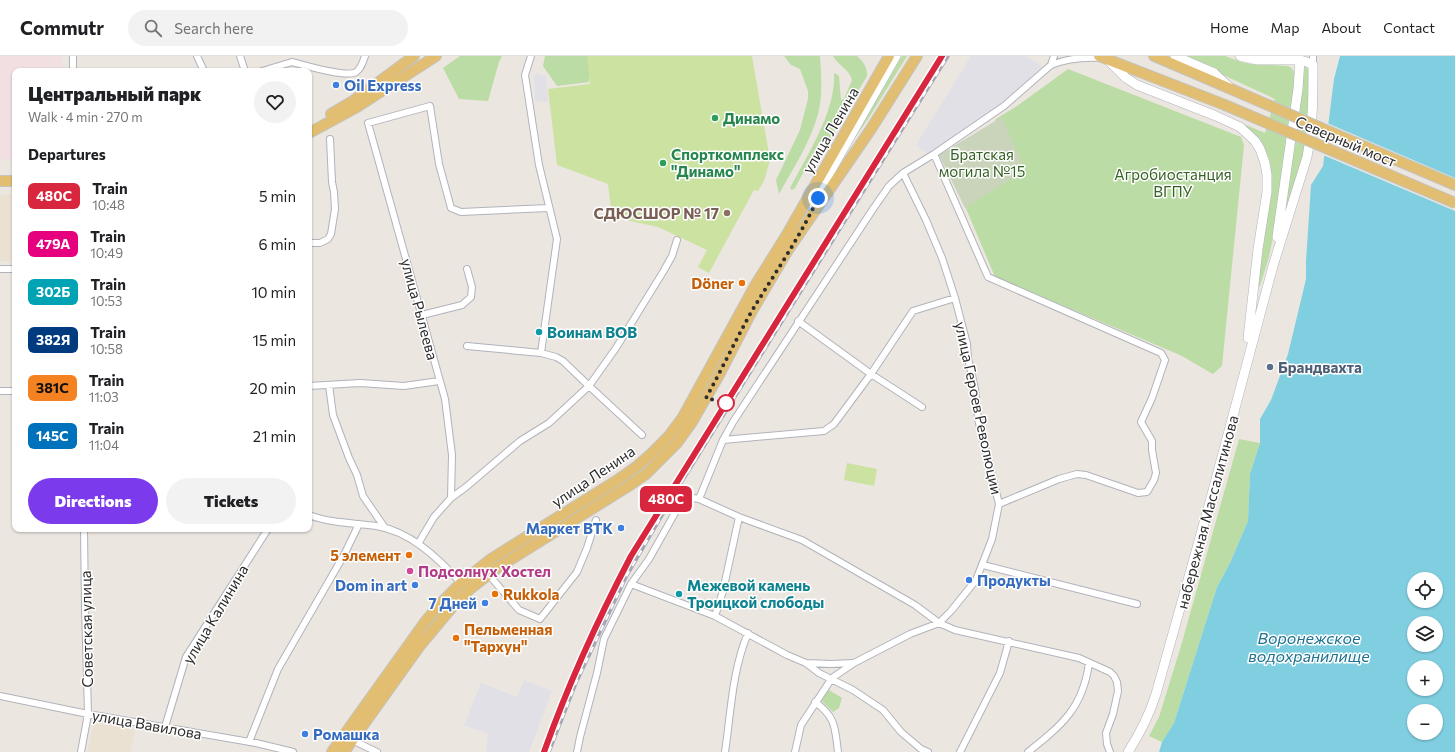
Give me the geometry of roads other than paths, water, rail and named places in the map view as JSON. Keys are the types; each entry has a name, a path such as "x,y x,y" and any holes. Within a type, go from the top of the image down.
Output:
{"main road":[{"path":"312,124 353,101 414,56"},
{"path":"312,131 357,107 436,56"},
{"name":"улица Ленина","path":"344,752 419,647 454,605 470,589 489,575 646,474 677,444 692,422 719,375 784,248 889,56"},
{"name":"улица Ленина","path":"332,752 425,622 461,583 491,560 620,479 651,454 683,417 756,284 805,224 830,172 896,56"},
{"path":"805,224 870,129 917,56"},
{"name":"Северный мост","path":"1154,56 1455,185"},
{"path":"1174,56 1214,73 1231,88"},
{"path":"1240,56 1257,60 1300,58"},
{"path":"1102,57 1130,82 1240,127 1255,141 1260,149 1268,175 1267,192 1258,249 1244,370"},
{"name":"Северный мост","path":"1102,57 1225,106 1455,203"},
{"name":"набережная Массалитинова","path":"1128,752 1149,717 1156,694 1211,498 1273,266 1308,151 1313,106 1313,60 1307,62 1300,58 1298,89 1273,266"},
{"path":"0,174 12,174"},
{"path":"0,181 12,180"}],"street":[{"path":"73,56 73,68"},
{"path":"197,56 203,68"},
{"path":"240,56 244,68"},
{"path":"270,68 292,59 333,72 350,74 358,70 365,56"},
{"path":"531,56 525,75 539,165 557,239 541,353"},
{"path":"1051,65 1054,56"},
{"path":"700,499 723,440 733,422 872,209 889,186 903,173 934,154 1004,106 1051,65 1064,60 1102,57"},
{"name":"улица Рылеева","path":"451,498 452,455 445,399 368,123 430,106 439,164 451,208 461,212 549,208"},
{"path":"312,243 320,243 328,239 331,234 335,209 330,139"},
{"path":"934,154 988,277 1161,353 1165,360 1152,398 1141,422 1152,441 1156,473 1147,492 1138,493 1086,474 1077,474 1059,479 999,504"},
{"name":"улица Героев Революции","path":"795,752 801,725 832,678 854,663 910,634 939,623 951,611 976,580 983,565 992,539 999,504 978,419 975,389 968,358 967,344 955,298 942,258 926,220 903,173"},
{"path":"418,544 434,517 451,498 520,441 549,423 589,386 616,348 663,272 672,256 677,240"},
{"path":"0,269 12,269"},
{"path":"422,315 462,304 471,298 472,287 467,269"},
{"path":"723,440 824,431 834,424 914,312 955,298"},
{"path":"798,321 871,374 922,407"},
{"path":"467,346 541,353 556,357 563,361 642,435"},
{"path":"312,386 360,383 404,386 439,381"},
{"path":"329,385 333,415 349,458 364,496 385,528"},
{"path":"0,391 12,391"},
{"path":"578,752 580,737 597,673 604,639 631,584 649,559 680,504 687,497 700,499 739,517 802,540 916,605 939,623 955,630 1079,658 1110,672 1117,682 1118,691 1113,714 1106,733 1107,744 1110,752"},
{"path":"312,516 385,528 418,544 434,556 461,583"},
{"path":"715,616 739,517"},
{"path":"489,575 519,610 540,619 577,572 596,520"},
{"path":"249,742 278,669 344,555 358,524"},
{"name":"Советская улица","path":"81,752 88,714 84,532"},
{"name":"улица Калинина","path":"165,727 186,657 266,532"},
{"path":"983,565 1137,604"},
{"path":"631,584 715,616 787,655 806,663 819,673 832,678 853,690 883,710 901,732 921,749 928,752"},
{"path":"725,752 737,670 742,647 748,633"},
{"path":"960,752 1000,673 1009,641"},
{"path":"1028,752 1053,732 1072,712 1082,694 1088,662"},
{"path":"806,663 854,663"},
{"name":"улица Вавилова","path":"0,696 88,714 249,742 294,752"},
{"path":"815,702 830,715 835,729 838,752"},
{"path":"352,740 377,752"}],"water":[{"name":"Воронежское водохранилище","path":"1340,56 1455,56 1455,752 1159,752 1162,742 1174,723 1217,587 1230,563 1248,521 1250,474 1260,443 1260,419 1271,400 1288,354 1306,279 1311,185 1323,166 1334,79"}],"railway":[{"path":"549,752 576,683 627,575 681,483 948,56"},
{"path":"572,679 601,613 618,582"}],"train":[{"name":"480С","path":"544,752 556,717 580,659 601,613 631,556 942,56"}],"place":[{"name":"Oil Express","path":"336,85"},
{"name":"Динамо","path":"715,118"},
{"name":"Спорткомплекс \"Динамо\"","path":"663,163"},
{"name":"СДЮСШОР № 17","path":"727,213"},
{"name":"Döner","path":"742,283"},
{"name":"Воинам ВОВ","path":"539,332"},
{"name":"Брандвахта","path":"1270,367"},
{"name":"Маркет ВТК","path":"621,528"},
{"name":"5 элемент","path":"409,555"},
{"name":"Подсолнух Хостел","path":"410,571"},
{"name":"Продукты","path":"969,580"},
{"name":"Dom in art","path":"415,585"},
{"name":"Rukkola","path":"495,594"},
{"name":"Межевой камень Троицкой слободы","path":"679,594"},
{"name":"7 Дней","path":"485,603"},
{"name":"Пельменная \"Тархун\"","path":"456,638"},
{"name":"Ромашка","path":"305,734"}],"park label":[{"name":"Братская могила №15","path":"982,162"},
{"name":"Агробиостанция ВГПУ","path":"1173,182"}]}
